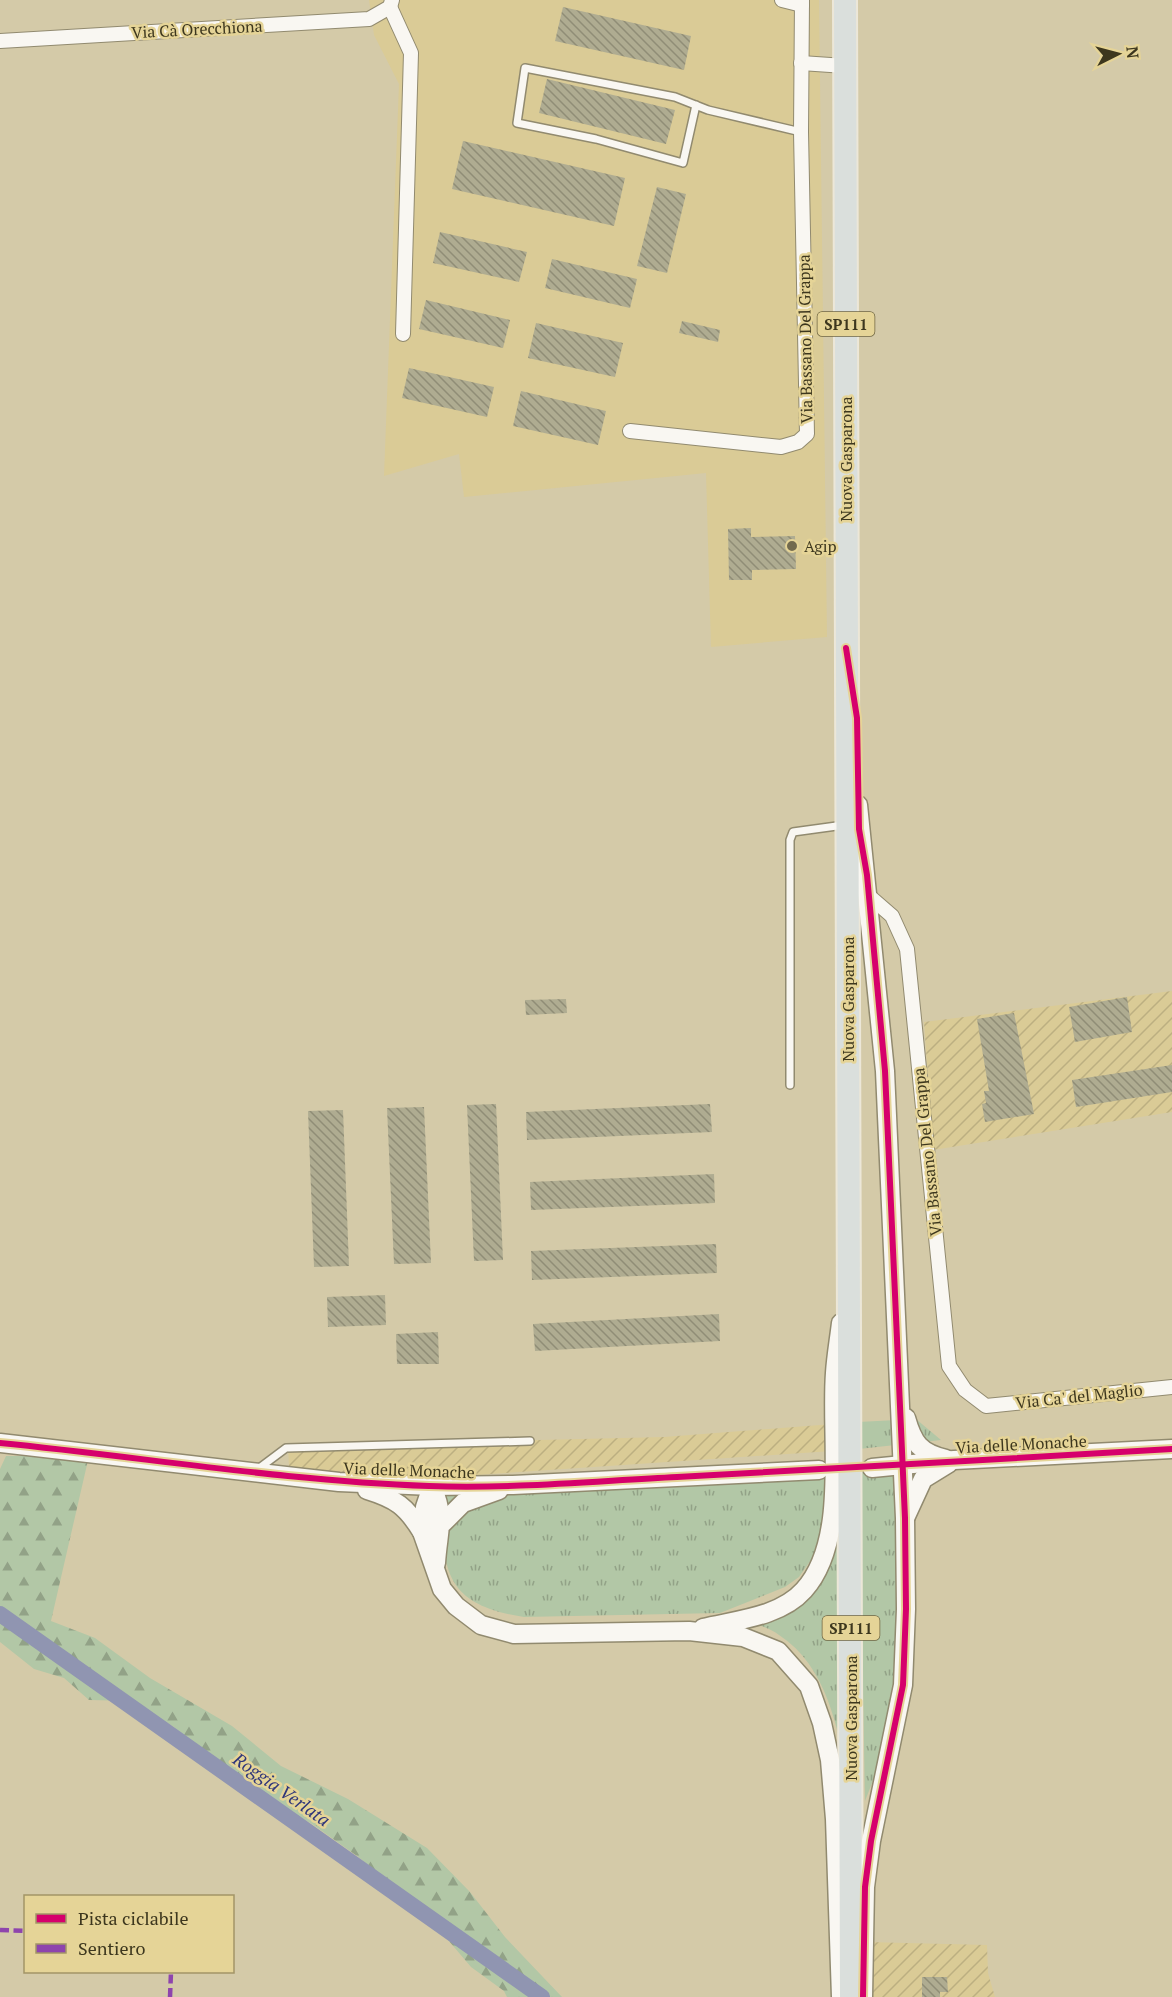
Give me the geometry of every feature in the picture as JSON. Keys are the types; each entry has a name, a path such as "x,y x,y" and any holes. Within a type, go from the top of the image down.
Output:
{"main road":[{"name":"Nuova Gasparona","path":"845,0 851,1997"}],"street":[{"path":"782,0 802,2"},
{"name":"Via Bassano Del Grappa","path":"630,431 781,447 798,442 807,434 801,132 802,2"},
{"name":"Via Cà Orecchiona","path":"0,41 369,19 391,4 411,53 403,334"},
{"path":"801,63 845,66"},
{"path":"846,648 857,718 859,829 869,896 885,1071 905,1518 905,1663 903,1685 870,1841 865,1887 863,1997"},
{"name":"Via Bassano Del Grappa","path":"869,896 892,916 907,949 950,1366 965,1390 986,1406"},
{"path":"689,1631 770,1613 803,1592 822,1563 831,1525 835,1373 849,1258"},
{"name":"Via Ca' del Maglio","path":"986,1406 1172,1387"},
{"path":"900,1400 911,1436 927,1455 954,1461"},
{"name":"Via delle Monache","path":"0,1443 339,1482 432,1486 513,1485 819,1470"},
{"name":"Via delle Monache","path":"872,1468 954,1461 1172,1449"},
{"path":"905,1518 923,1479 954,1461"},
{"path":"339,1482 389,1497 408,1510 422,1532 442,1589 456,1606 480,1625 514,1634 689,1631 743,1637 778,1650 809,1686 822,1723 830,1760 841,1997"},
{"path":"442,1522 463,1503 513,1485"},
{"path":"432,1486 440,1505 442,1522 436,1571"},
{"path":"422,1532 424,1507 432,1486"}],"lane":[{"path":"696,105 683,163 596,139 517,123 525,68 602,81 675,97 696,105 801,132"},
{"path":"790,1085 790,840 793,832 847,825"},
{"path":"254,1472 285,1448 530,1441"}],"shaded area":[{"path":"369,0 819,0 827,637 711,647 706,473 464,497 459,454 384,476 399,84 374,35"},
{"path":"1172,991 1172,1112 933,1150 924,1022"},
{"path":"833,1424 832,1451 416,1479 289,1467 288,1446 664,1437"},
{"path":"866,1942 987,1945 988,1973 995,1997 866,1997"}],"green space":[{"path":"916,1419 941,1440 859,1449 858,1422"},
{"path":"6,1456 89,1456 51,1621 95,1638 150,1678 232,1726 281,1766 348,1799 427,1848 470,1892 505,1937 562,1997 507,1997 504,1991 471,1967 420,1907 357,1856 312,1824 289,1811 267,1803 242,1781 194,1750 174,1727 132,1701 89,1700 64,1678 34,1669 0,1642 0,1469"},
{"path":"910,1457 898,1717 865,1801 859,1463"},
{"path":"831,1466 821,1529 813,1557 799,1577 785,1587 720,1613 524,1617 496,1611 476,1602 461,1591 452,1578 446,1561 440,1493"},
{"path":"843,1496 851,1789 836,1725 821,1684 810,1665 779,1635 745,1619 808,1588"}],"building":[{"path":"563,7 691,36 684,70 555,41"},
{"path":"547,79 675,110 666,144 539,113"},
{"path":"463,141 625,178 614,226 452,189"},
{"path":"657,187 686,194 667,273 637,266"},
{"path":"440,232 527,252 519,282 433,263"},
{"path":"552,259 637,279 630,308 545,288"},
{"path":"426,300 510,320 503,348 419,329"},
{"path":"682,321 720,330 718,342 679,333"},
{"path":"536,323 623,343 615,377 528,358"},
{"path":"409,368 494,387 487,417 402,398"},
{"path":"521,391 606,411 598,445 513,426"},
{"path":"751,528 751,537 795,536 796,569 752,570 752,580 729,580 728,529"},
{"path":"1127,997 1132,1032 1075,1042 1069,1007"},
{"path":"566,999 567,1013 526,1015 525,1000"},
{"path":"1014,1013 1034,1114 985,1122 982,1104 986,1103 984,1091 989,1091 977,1019"},
{"path":"1172,1065 1172,1092 1076,1107 1072,1080"},
{"path":"496,1104 503,1260 474,1261 467,1105"},
{"path":"710,1104 712,1132 527,1140 526,1112"},
{"path":"424,1107 431,1263 394,1264 387,1108"},
{"path":"343,1110 349,1266 314,1267 308,1111"},
{"path":"714,1174 715,1203 531,1210 530,1182"},
{"path":"716,1244 717,1273 532,1280 531,1251"},
{"path":"385,1295 386,1325 328,1327 327,1297"},
{"path":"719,1314 720,1341 535,1351 533,1324"},
{"path":"438,1332 439,1364 397,1364 396,1334"},
{"path":"922,1977 947,1977 948,1992 940,1992 940,1997 922,1997"}],"waterway":[{"name":"Roggia Verlata","path":"0,1614 542,1997"}],"marked path":[{"path":"0,1930 24,1931"},
{"path":"170,1997 171,1973"}],"cycle path":[{"path":"846,648 857,718 859,829 867,875 885,1071 905,1518 906,1609 903,1685 871,1841 865,1887 863,1997"},
{"path":"0,1443 321,1479 460,1487 553,1484 1172,1449"}],"place":[{"name":"Agip","path":"792,546"}]}
